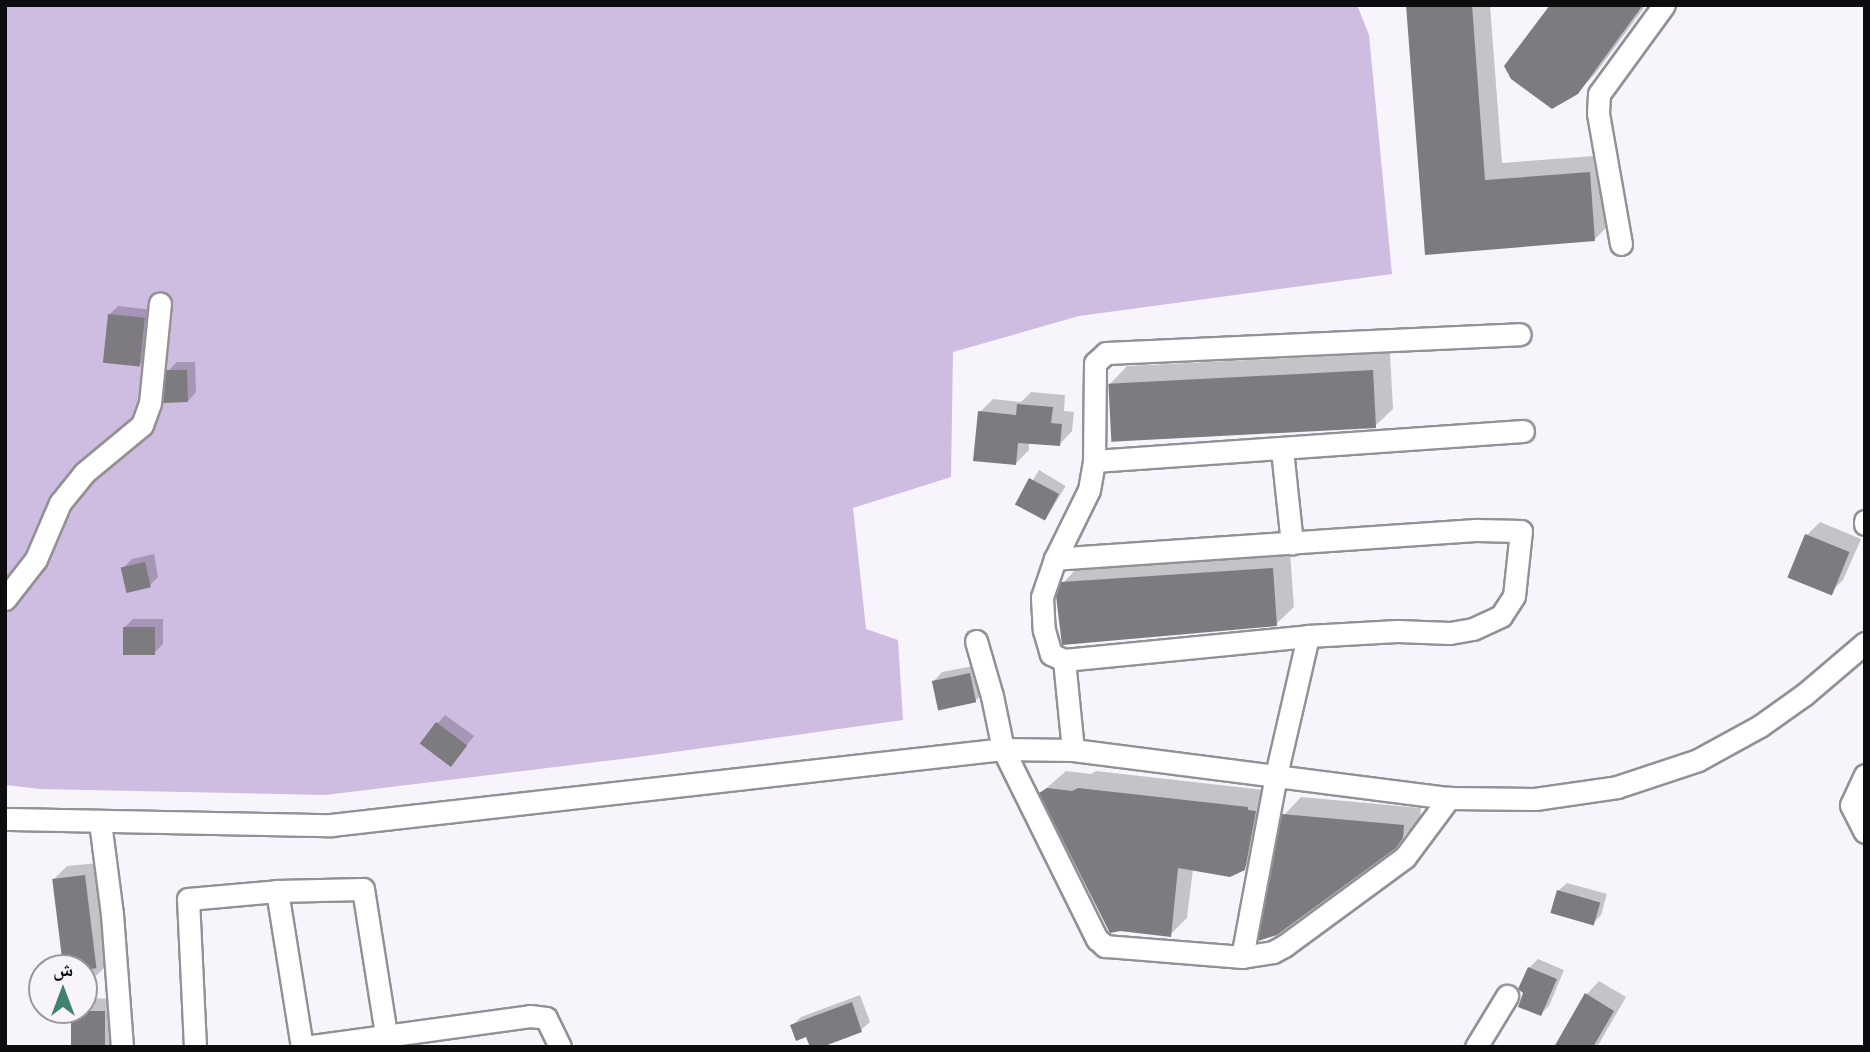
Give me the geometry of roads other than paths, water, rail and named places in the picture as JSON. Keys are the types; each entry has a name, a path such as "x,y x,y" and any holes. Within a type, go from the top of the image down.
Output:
{"street":[{"path":"1621,244 1598,113 1599,94 1664,5"},
{"path":"5,599 36,559 60,503 84,474 142,425 150,403 160,303"},
{"path":"1055,559 1476,530 1521,531 1514,596 1501,616 1473,629 1450,633 1397,631 1308,636 1064,660 1051,654 1044,630 1042,597 1055,559 1089,490 1094,461 1095,363 1106,353 1520,334"},
{"path":"1094,461 1524,432"},
{"path":"1282,450 1292,543"},
{"path":"1242,957 1276,775 1308,636"},
{"path":"976,641 992,696 1003,749 1097,939 1105,946 1242,957 1273,952 1405,857 1449,798"},
{"path":"5,819 331,825 377,822 1003,749 1073,750 1449,798 1535,800 1617,787 1699,760 1759,726 1805,694 1865,643"},
{"path":"1064,660 1073,750"},
{"path":"1865,775 1851,805 1865,832"},
{"path":"100,822 112,914 122,1047"},
{"path":"195,1047 188,899 277,891 363,889 386,1034"},
{"path":"277,891 304,1047 352,1043 386,1034 430,1038 535,1016 546,1018 560,1047"},
{"path":"1476,1047 1507,996"}]}
